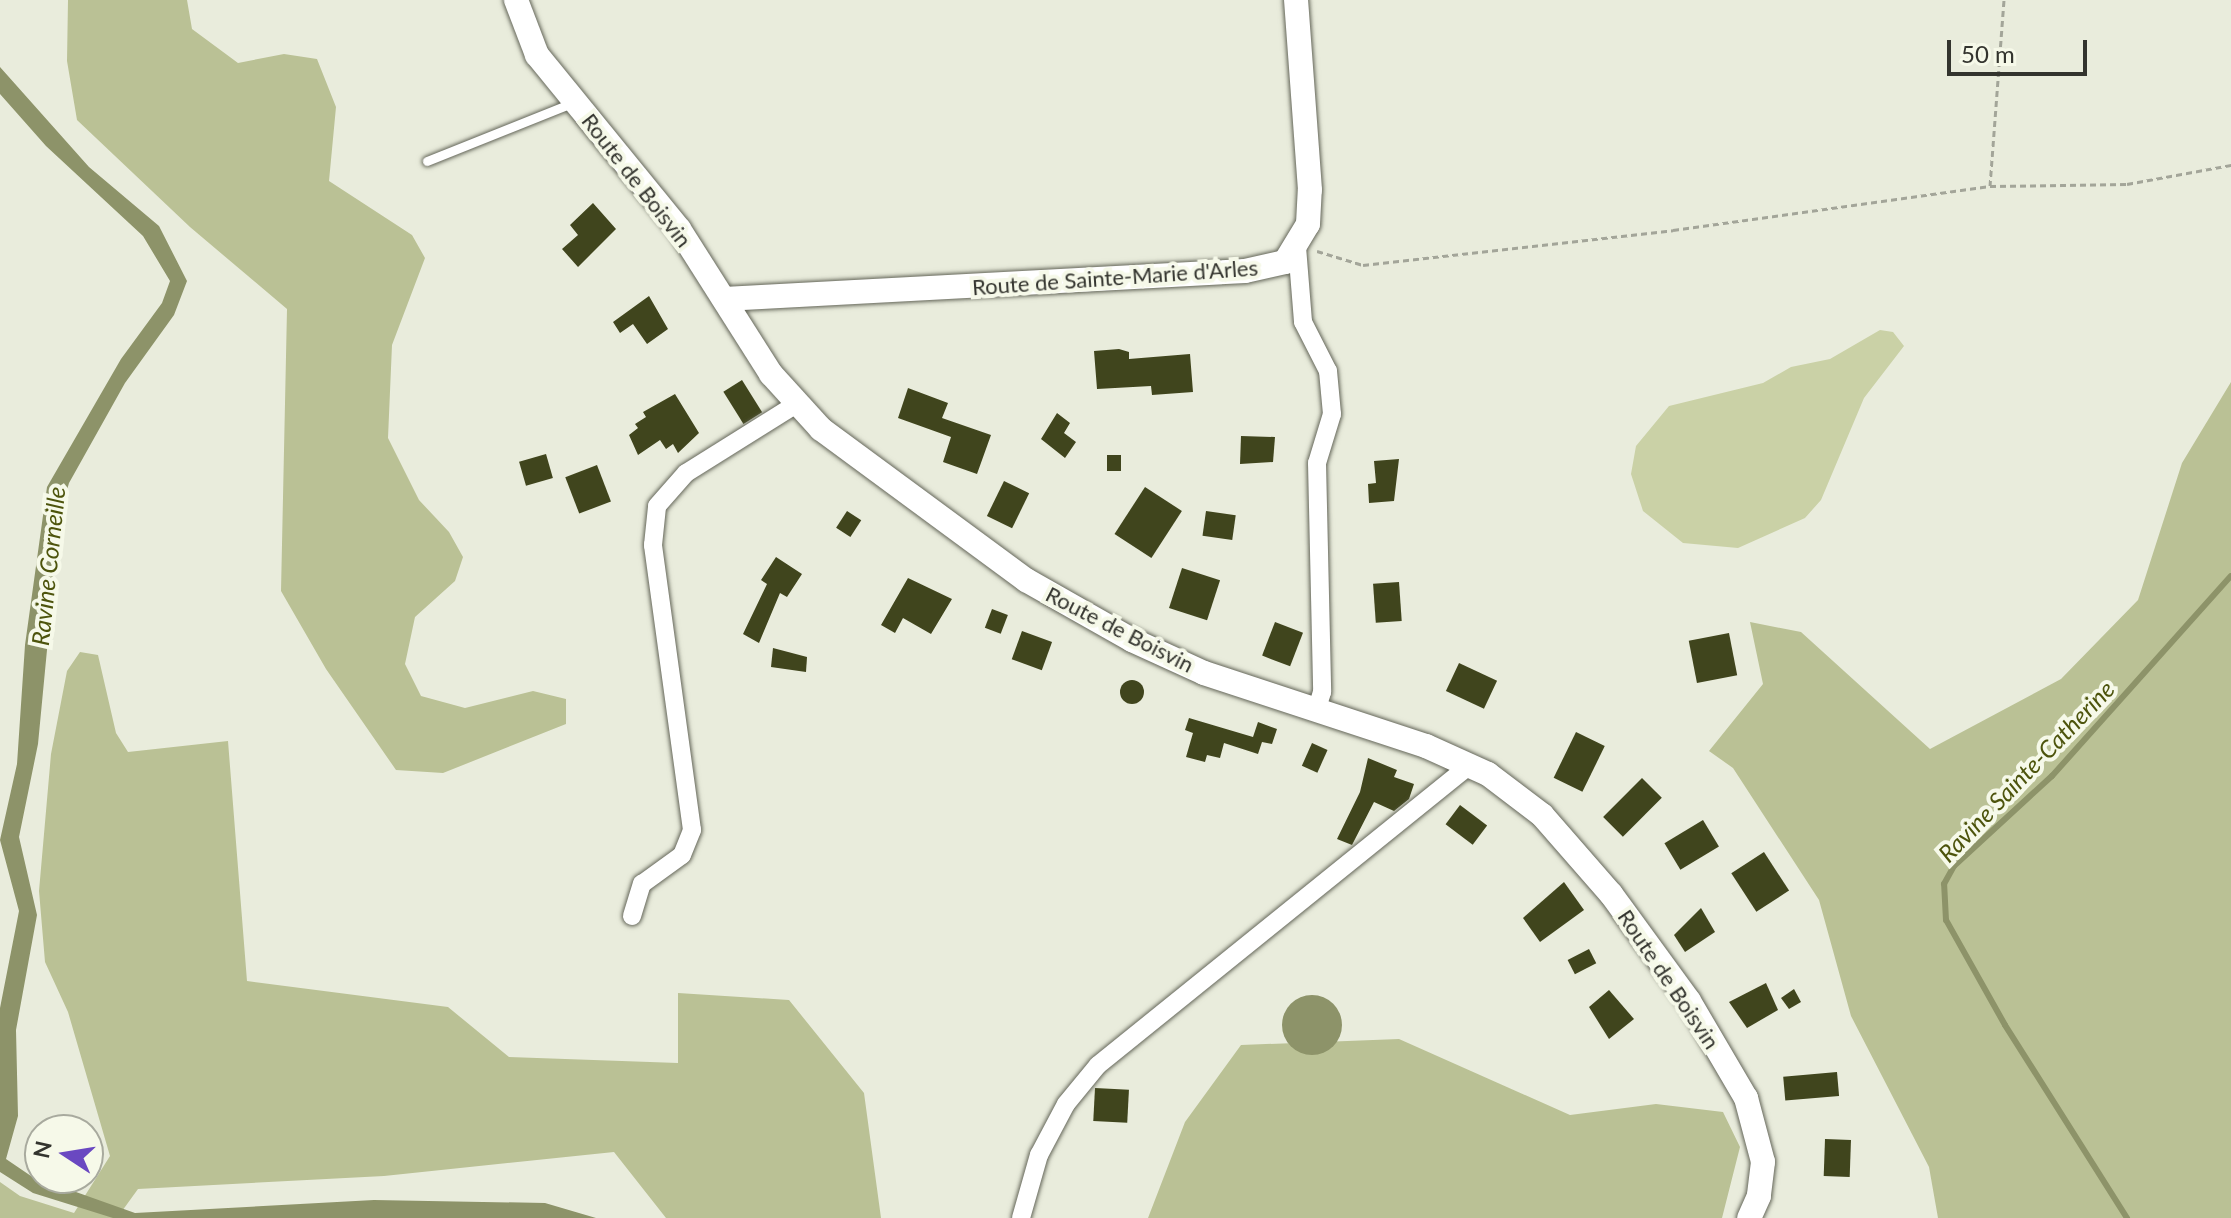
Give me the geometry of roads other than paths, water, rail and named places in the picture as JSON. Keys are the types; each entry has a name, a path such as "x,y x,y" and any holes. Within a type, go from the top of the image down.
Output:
{"main road":[{"name":"Route de Boisvin","path":"516,0 537,55 679,229 795,405 1026,580 1080,613 1173,661 1317,708 1469,766 1514,790 1542,815 1611,894 1689,1001 1758,1128 1763,1180 1749,1218"},
{"path":"1296,0 1310,165 1308,224 1297,247"},
{"name":"Route de Sainte-Marie d'Arles","path":"724,299 1245,271 1285,262 1297,247"}],"street":[{"path":"1297,247 1303,322 1328,371 1332,414 1317,463 1322,692 1317,708"},
{"path":"632,916 642,884 682,855 692,830 653,545 657,506 686,473 795,405"},
{"path":"1021,1218 1039,1155 1066,1104 1098,1065 1469,766"}],"lane":[{"path":"427,161 575,102"}],"water":[{"name":"Ravine Corneille","path":"0,67 89,167 159,226 187,281 174,315 125,383 69,483 60,514 38,744 19,837 37,915 16,1030 18,1116 6,1159 24,1171 24,1187 0,1172 0,1008 19,911 0,840 17,764 25,645 47,487 121,359 162,303 170,281 143,236 46,146 0,94"},
{"path":"1312,995 1324,997 1333,1004 1340,1013 1340,1037 1333,1046 1324,1053 1312,1055 1300,1053 1291,1046 1284,1037 1282,1025 1284,1013 1291,1004 1300,997"},
{"path":"36,1194 82,1194 135,1213 374,1200 545,1203 596,1218 113,1218"}],"waterway":[{"name":"Ravine Sainte-Catherine","path":"2127,1218 2005,1025 1946,920 1944,884 1954,866 2052,776 2231,576"}]}
